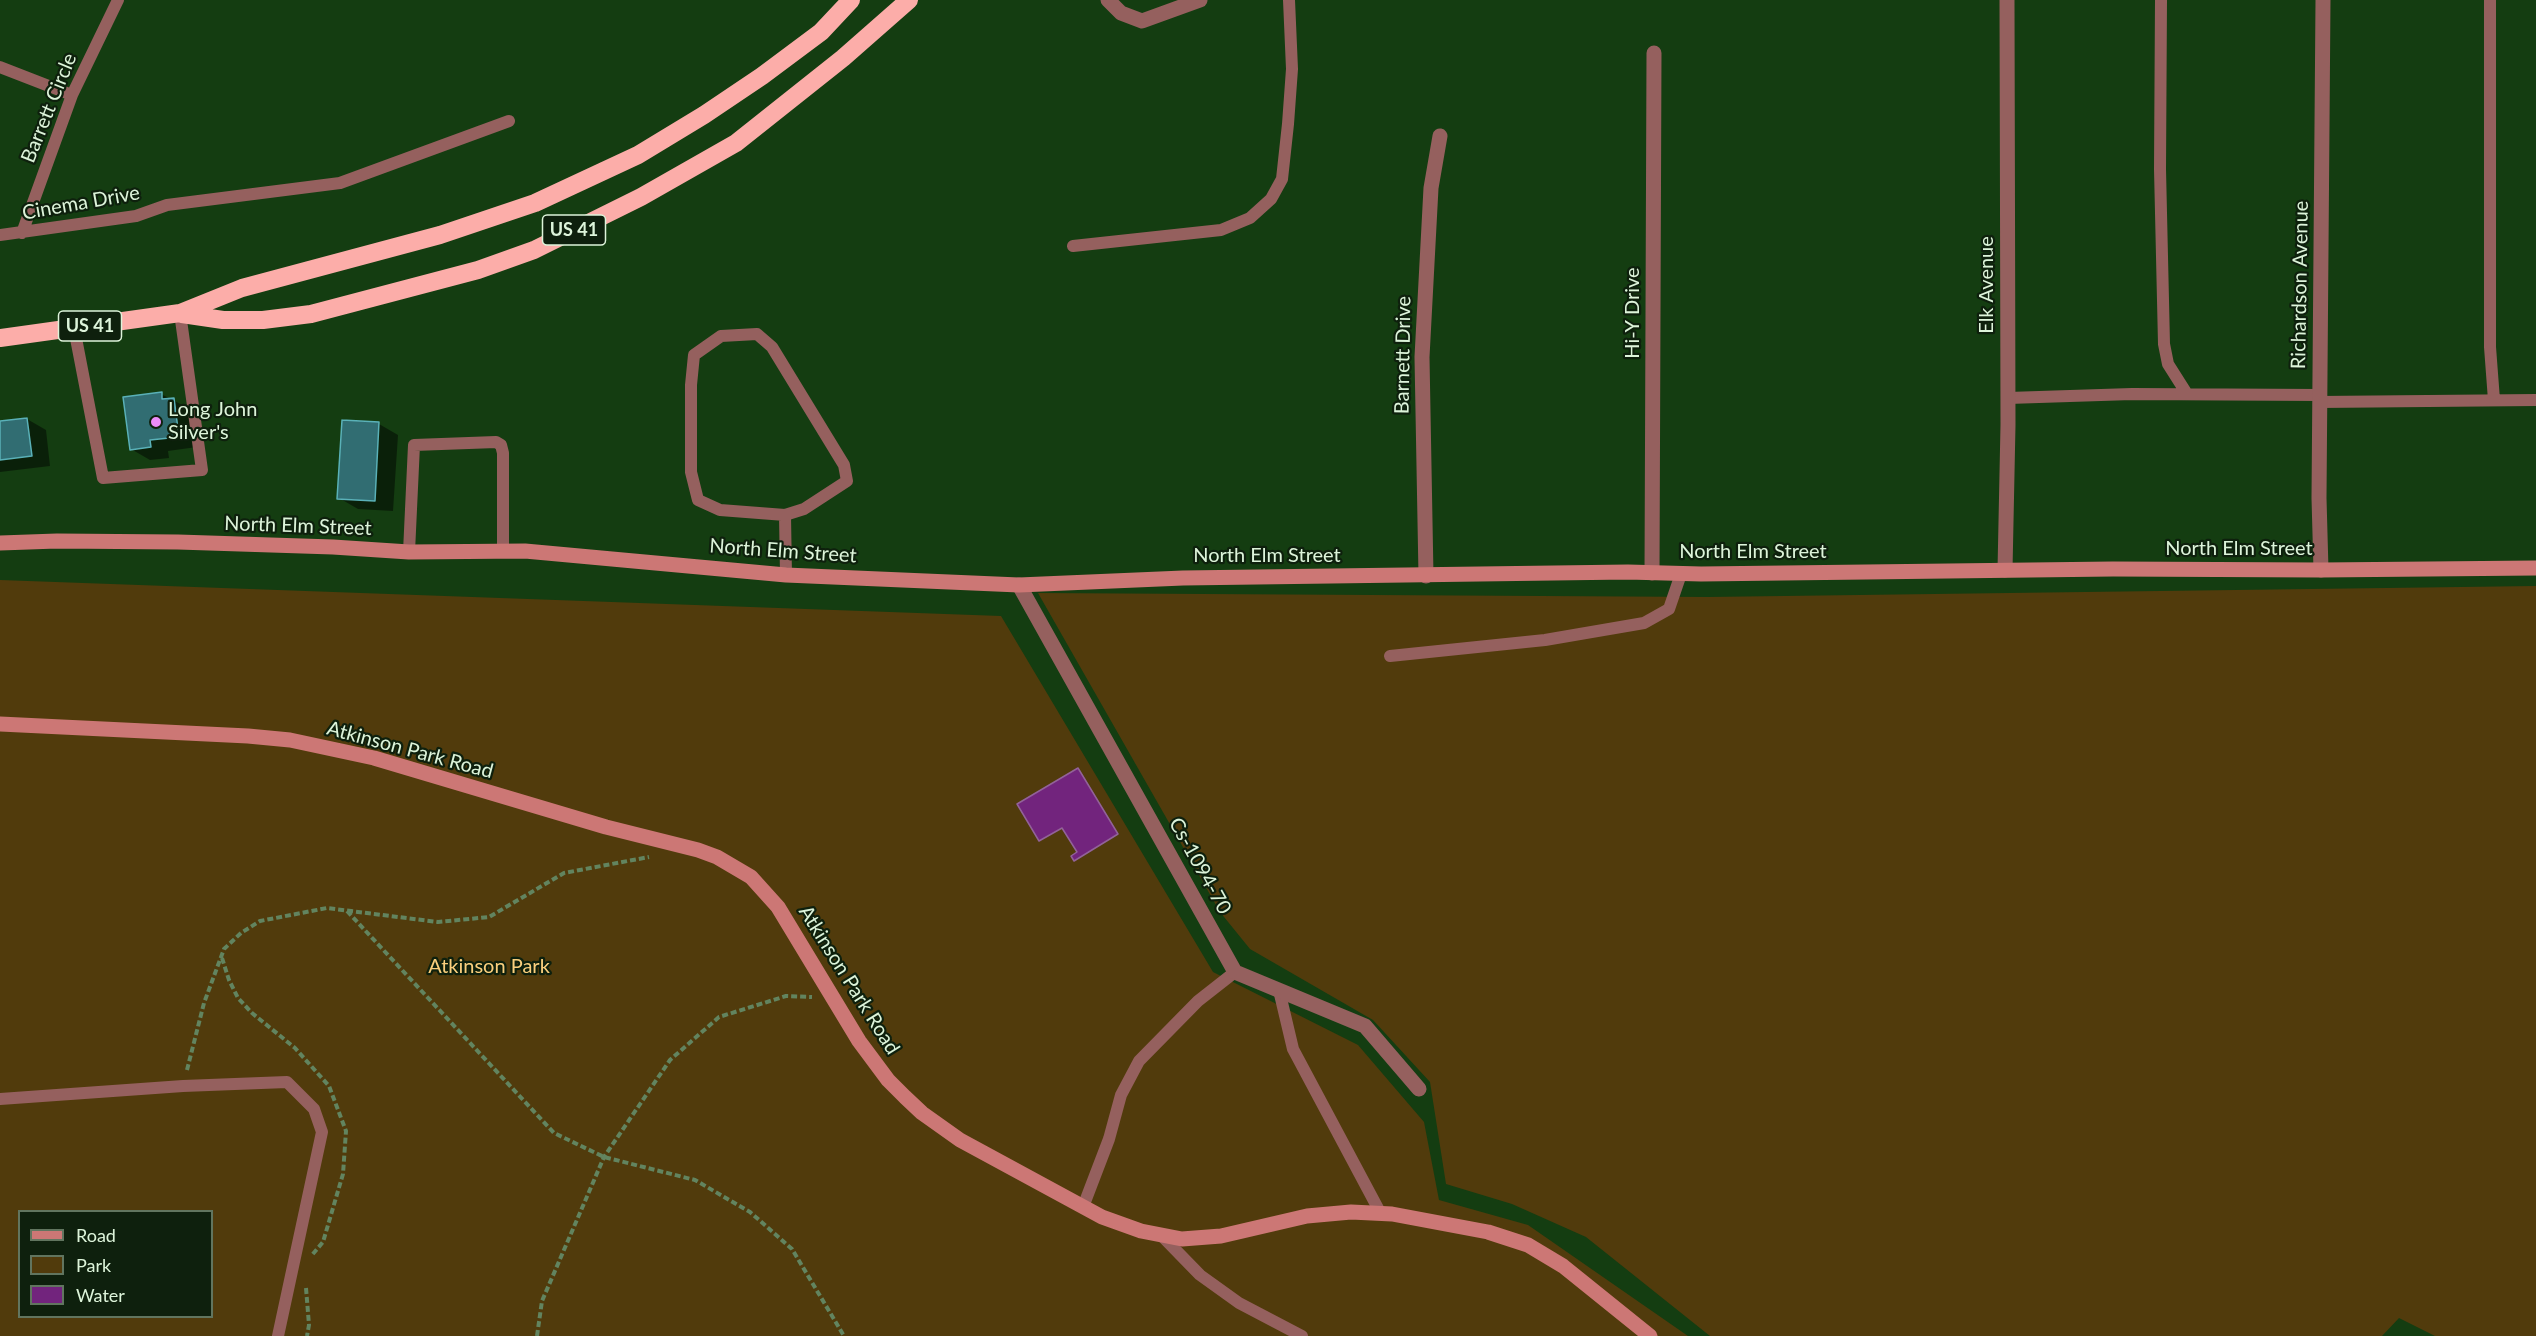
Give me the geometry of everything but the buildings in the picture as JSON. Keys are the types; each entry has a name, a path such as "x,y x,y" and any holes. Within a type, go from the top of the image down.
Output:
{"highway":[{"path":"820,32 841,0"},
{"name":"US 41","path":"0,338 180,314 242,288 366,256 501,216 581,183 638,155 704,115 762,76 820,32 851,0"},
{"name":"US 41","path":"180,314 223,320 253,320 311,314 478,270 534,250 641,197 736,143 843,58 909,0"}],"street":[{"path":"1108,0 1121,13 1142,21 1200,0"},
{"name":"Elk Avenue","path":"2005,570 2008,398 2007,0"},
{"name":"Richardson Avenue","path":"2321,570 2319,528 2323,0"},
{"name":"Hi-Y Drive","path":"1652,573 1654,53"},
{"name":"Barnett Drive","path":"1426,576 1422,357 1431,188 1440,136"},
{"name":"North Elm Street","path":"0,543 178,542 409,552 525,551 786,575 1019,585 1184,578 2005,570 2536,568"},
{"name":"Cs-1094-70","path":"1019,585 1235,972"},
{"name":"Atkinson Park Road","path":"0,724 290,740 374,758 606,827 698,850 735,866 765,891 790,925 859,1041 888,1080 922,1113 960,1140 1102,1217 1162,1236 1201,1238 1307,1216 1351,1212 1381,1214 1488,1232 1528,1245 1563,1266 1650,1336"},
{"path":"1235,972 1365,1026 1419,1089"}],"lane":[{"name":"Barrett Circle","path":"22,233 72,95 118,0"},
{"path":"1073,246 1221,230 1250,218 1271,199 1282,179 1288,124 1292,69 1289,0"},
{"path":"2161,0 2160,170 2164,344 2168,364 2187,394"},
{"path":"2490,0 2490,347 2494,400"},
{"path":"0,66 72,95"},
{"name":"Cinema Drive","path":"0,235 136,216 167,205 340,183 509,121"},
{"path":"74,328 104,478 202,470 180,314"},
{"path":"757,334 772,347 844,465 848,480 804,509 785,515 720,510 699,500 691,472 691,385 694,355 721,336 757,334"},
{"path":"2008,398 2187,394 2536,400"},
{"path":"409,552 414,445 417,443 496,442 501,445 503,453 503,552"},
{"path":"785,515 786,575"},
{"path":"1390,656 1545,640 1644,623 1669,609 1681,574"},
{"path":"1083,1207 1109,1139 1121,1095 1139,1061 1198,1002 1235,972"},
{"path":"1279,990 1293,1049 1381,1214"},
{"path":"0,1099 183,1086 287,1082 314,1109 322,1132 278,1336"},
{"path":"1162,1236 1200,1275 1239,1303 1302,1336"}],"path":[{"path":"183,1086 204,1003 225,949 241,933 260,921 327,908 438,922 489,916 564,873 655,856"},
{"path":"347,911 554,1133 604,1157 695,1180 750,1212 792,1249 844,1336"},
{"path":"537,1336 542,1301 604,1157 670,1060 719,1017 786,996 834,997"}],"green space":[{"name":"Atkinson Park","path":"0,580 1001,616 1213,972 1358,1045 1424,1122 1439,1200 1528,1225 1688,1336 0,1336"},
{"path":"2536,586 2536,1336 2435,1336 2399,1318 2382,1336 1710,1336 1586,1237 1512,1204 1446,1184 1430,1082 1373,1020 1250,949 1220,912 1038,593 1708,597"}],"water":[{"path":"1078,768 1118,834 1074,861 1071,856 1077,852 1062,828 1039,841 1017,804"}],"place":[{"name":"Long John Silver's","path":"156,422"}]}
